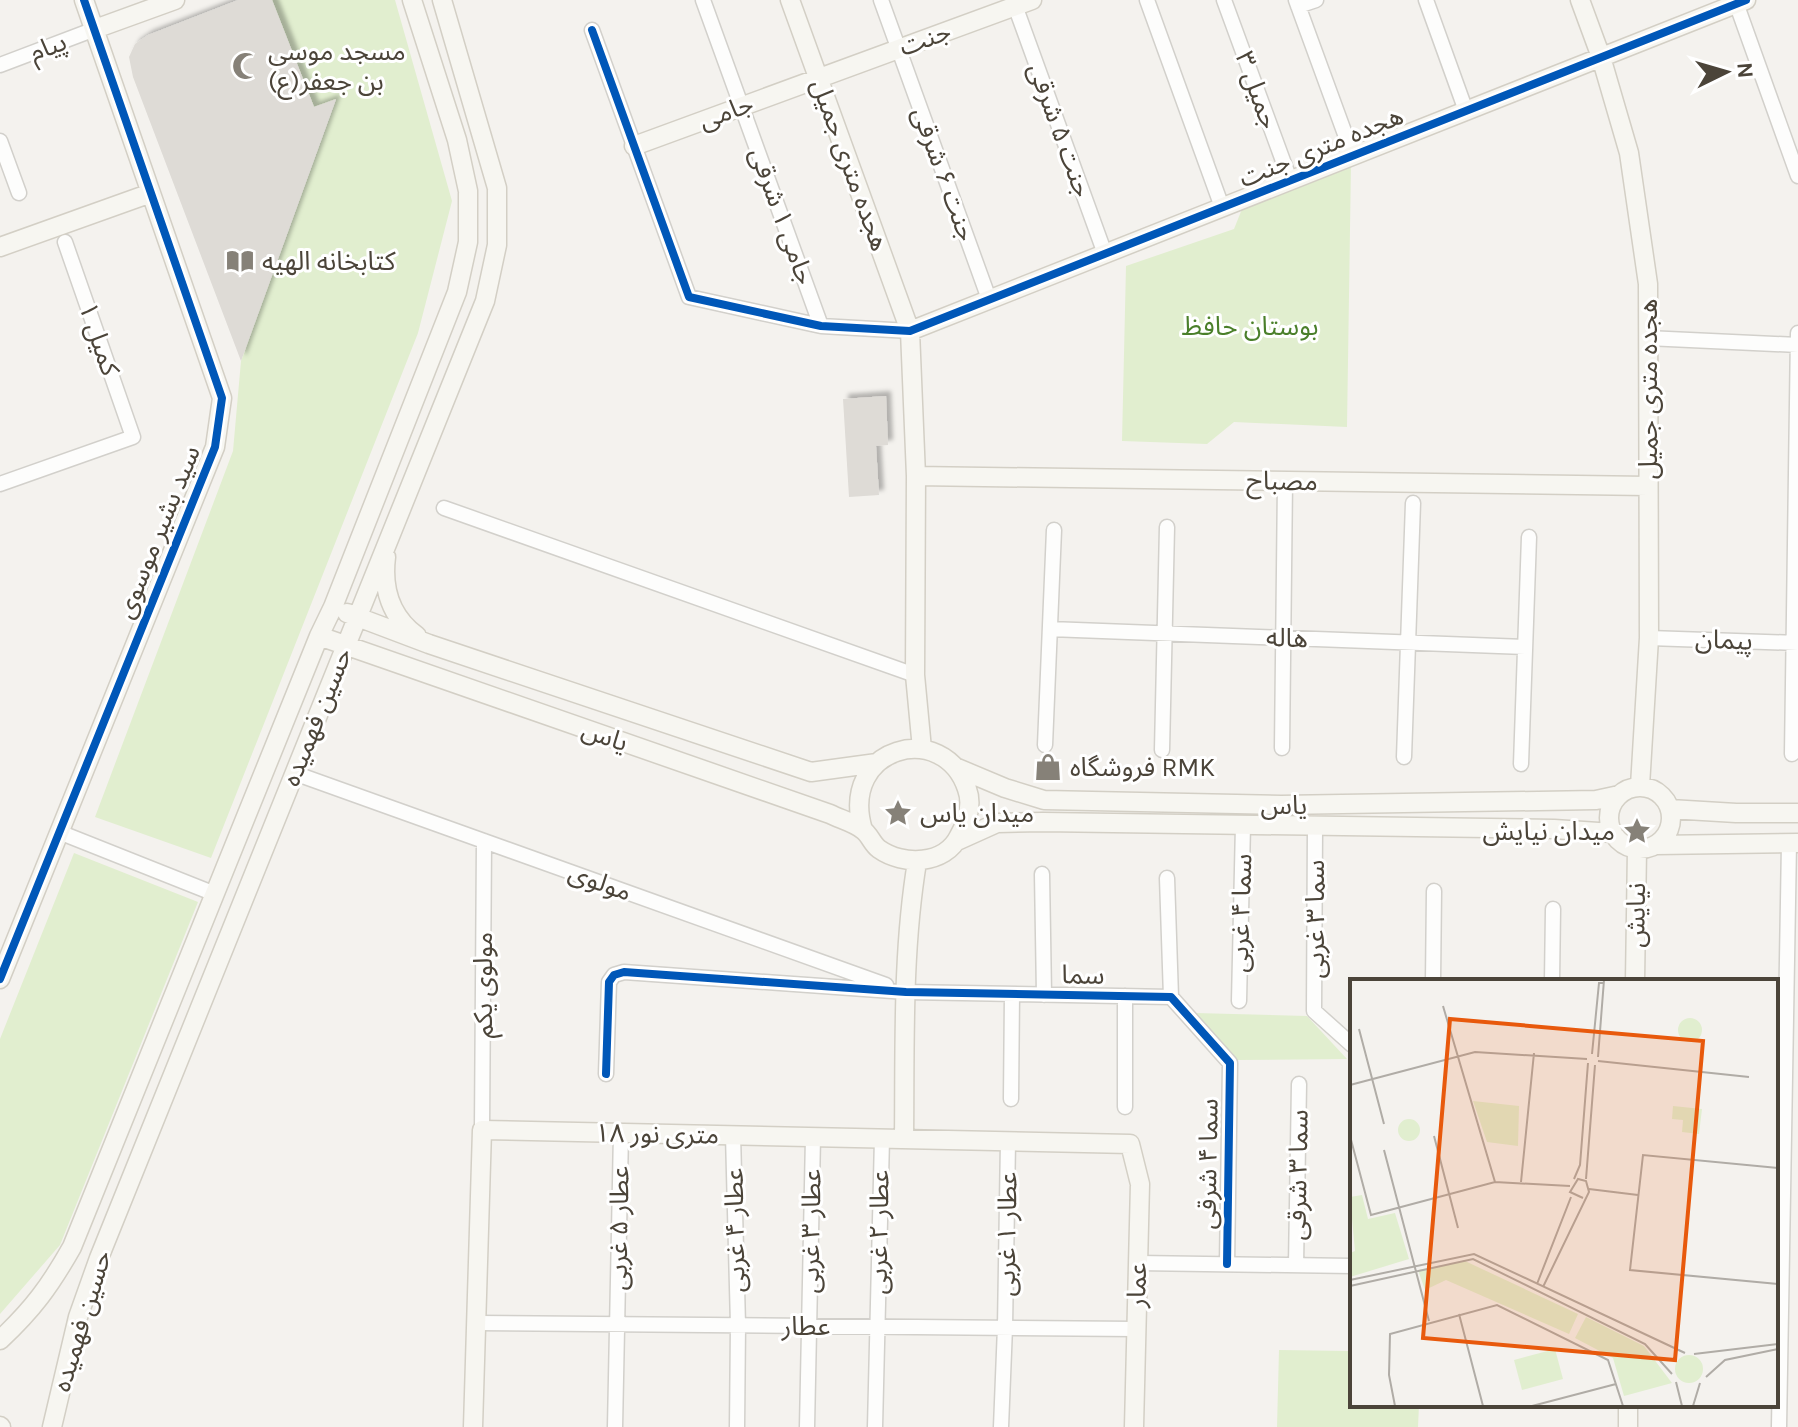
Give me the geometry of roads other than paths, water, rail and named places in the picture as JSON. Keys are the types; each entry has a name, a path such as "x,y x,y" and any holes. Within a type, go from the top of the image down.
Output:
{"street":[{"name":"سید بشیر موسوی","path":"0,979 215,447 222,398 84,0"},
{"path":"95,29 175,0"},
{"name":"حسین فهمیده","path":"0,1340 51,1286 72,1247 333,607 457,292 468,242 468,191 457,140 412,0"},
{"name":"حسین فهمیده","path":"52,1427 78,1317 99,1258 485,301 497,245 497,188 442,0"},
{"name":"جامی ۱ شرقی","path":"703,0 821,326"},
{"name":"هجده متری جمیل","path":"790,0 910,331"},
{"name":"جنت ۶ شرقی","path":"881,0 989,299"},
{"path":"1147,0 1222,207"},
{"name":"جمیل ۳","path":"1224,0 1290,180"},
{"path":"1316,0 1297,3 1353,156"},
{"path":"1426,0 1466,111"},
{"name":"هجده متری جمیل","path":"1580,0 1601,57 1629,153 1648,284 1649,638 1640,786"},
{"path":"1739,1 1798,176"},
{"name":"هجده متری جنت","path":"910,331 1739,1"},
{"name":"جنت","path":"818,78 1020,2"},
{"name":"جنت ۵ شرقی","path":"1020,2 1105,254"},
{"name":"پیام","path":"0,65 95,29"},
{"path":"592,30 689,297 821,326 910,331 916,476 915,675 922,749"},
{"name":"جامی","path":"634,146 818,78"},
{"path":"0,141 19,193"},
{"path":"0,247 151,193"},
{"name":"کمیل ۱","path":"0,484 133,437 65,242"},
{"path":"1792,754 1798,333"},
{"path":"1647,338 1798,345"},
{"name":"مصباح","path":"916,476 1648,486"},
{"path":"1282,748 1285,481"},
{"path":"1404,757 1413,503"},
{"path":"444,508 915,675"},
{"path":"1162,750 1167,527"},
{"path":"1045,745 1054,530"},
{"path":"1521,764 1529,537"},
{"path":"388,541 384,572 389,602 402,625 429,644"},
{"name":"یاس","path":"333,607 429,644 811,772 877,763"},
{"name":"هاله","path":"1050,629 1525,647"},
{"name":"یاس","path":"319,636 830,814 863,830"},
{"name":"پیمان","path":"1649,638 1795,643"},
{"path":"325,696 340,674 352,666 378,661 392,663"},
{"path":"906,749 922,749 940,755 955,767 968,790 969,817 957,841 939,856 917,862 895,858 877,847 863,830 858,813 859,794 865,777 877,763 890,754 906,749"},
{"name":"یاس","path":"955,767 1044,800 1281,805 1596,800 1619,795"},
{"name":"مولوی","path":"294,773 906,992"},
{"path":"1656,845 1669,829 1670,809 1659,793 1640,786 1619,795 1610,810 1609,822 1619,841 1637,849 1656,845 1793,843 1779,1427"},
{"path":"1670,809 1798,813"},
{"name":"یاس","path":"957,841 997,823 1554,829 1613,833"},
{"name":"سما ۴ غربی","path":"1239,1001 1243,825"},
{"name":"سما ۳ غربی","path":"1315,827 1314,1011 1350,1043"},
{"path":"59,832 215,894"},
{"name":"مولوی یکم","path":"482,1130 484,841"},
{"name":"نیایش","path":"1635,979 1637,849"},
{"path":"904,1139 906,992 911,898 917,862"},
{"path":"1042,874 1044,995"},
{"path":"1167,878 1171,997"},
{"path":"1433,979 1434,891"},
{"path":"1552,979 1553,909"},
{"name":"سما","path":"606,1074 609,982 614,975 624,972 906,992 1171,997"},
{"path":"1011,1099 1012,994"},
{"path":"1125,996 1125,1107"},
{"name":"سما ۴ شرقی","path":"1171,997 1230,1063 1227,1264"},
{"name":"سما ۳ شرقی","path":"1296,1265 1299,1084"},
{"path":"473,1427 482,1130"},
{"name":"۱۸ متری نور","path":"482,1130 1130,1144"},
{"name":"عطار ۵ غربی","path":"615,1427 621,1133"},
{"name":"عطار ۴ غربی","path":"733,1135 737,1427"},
{"name":"عطار ۳ غربی","path":"807,1427 813,1137"},
{"name":"عطار ۲ غربی","path":"875,1427 882,1138"},
{"name":"عطار ۱ غربی","path":"1001,1427 1008,1141"},
{"name":"عمار","path":"1130,1144 1140,1184 1134,1427"},
{"path":"1138,1263 1350,1266"},
{"name":"عطار","path":"476,1323 1136,1329"}],"place":[{"name":"مسجد موسی بن جعفر(ع)","path":"246,66"},
{"name":"کتابخانه الهیه","path":"240,261"},
{"name":"فروشگاه RMK","path":"1048,767"},
{"name":"میدان یاس","path":"898,813"},
{"name":"میدان نیایش","path":"1637,831"}],"park label":[{"name":"بوستان حافظ","path":"1250,326"}]}
